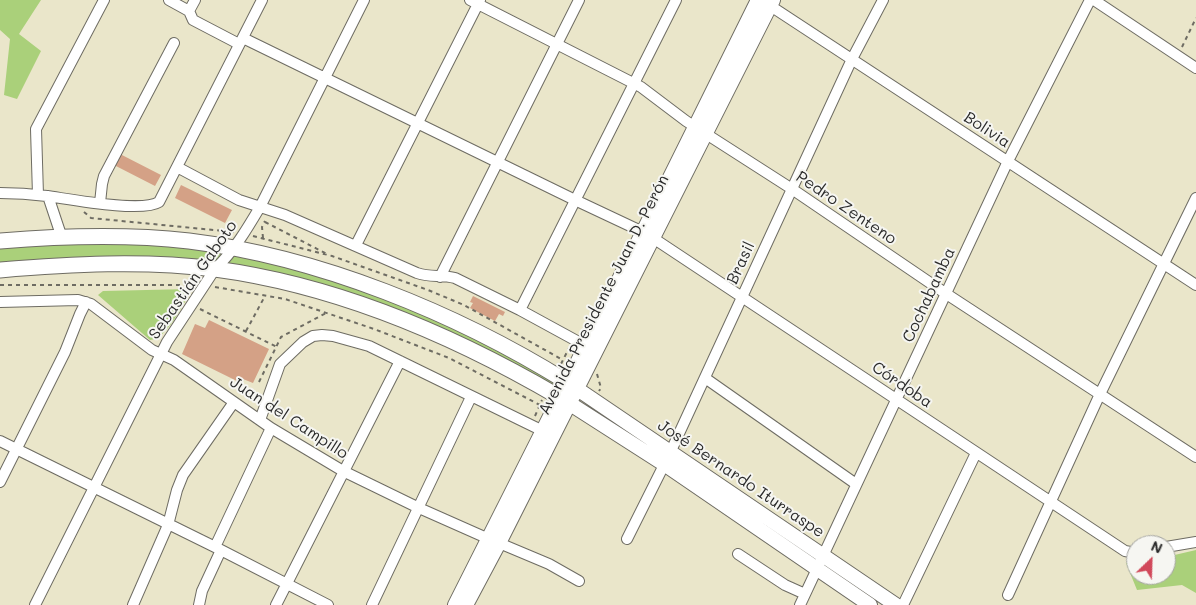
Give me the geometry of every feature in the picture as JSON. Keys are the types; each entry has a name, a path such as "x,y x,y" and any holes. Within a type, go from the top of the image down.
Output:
{"highway":[{"path":"0,241 62,238 155,238 189,241 264,254 362,284 410,302 488,339 566,382"},
{"path":"0,270 112,265 163,265 216,269 249,275 320,292 438,334 559,397"}],"main road":[{"name":"Avenida Presidente Juan D. Perón","path":"566,382 587,366 648,235 766,1"},
{"name":"Avenida Presidente Juan D. Perón","path":"466,605 566,382 579,343 648,235"},
{"name":"José Bernardo Iturraspe","path":"566,382 594,400 667,458"},
{"name":"Avenida Presidente Juan D. Perón","path":"455,605 494,541 537,428 559,397"},
{"name":"José Bernardo Iturraspe","path":"559,397 667,458 820,561 896,605"},
{"name":"José Bernardo Iturraspe","path":"820,561 870,605"}],"street":[{"path":"62,238 43,196 36,130 104,0"},
{"name":"Córdoba","path":"169,0 189,11 192,20 326,78 648,235 1126,551"},
{"path":"189,11 195,0"},
{"path":"0,193 146,207 154,205 164,195 262,0"},
{"name":"Sebastián Gaboto","path":"35,605 167,342 204,285 265,208 364,0"},
{"path":"440,277 579,0"},
{"path":"520,310 676,0"},
{"name":"Brasil","path":"627,539 705,378 852,59 882,0"},
{"name":"Cochabamba","path":"800,605 1008,161 1090,0"},
{"path":"1094,0 1196,68"},
{"path":"356,245 476,1"},
{"name":"Pedro Zenteno","path":"476,1 633,83 700,130 1196,457"},
{"name":"Bolivia","path":"766,1 1196,285"},
{"path":"100,203 104,176 174,43"},
{"path":"177,167 239,200 265,208 356,245 424,276 449,276 455,278 520,310 579,343"},
{"path":"1008,594 1100,394 1196,198"},
{"path":"0,302 78,300 86,302 65,352 0,482"},
{"name":"Juan del Campillo","path":"86,302 160,355 174,360 272,428 343,471 419,508 549,564 579,581"},
{"path":"260,420 276,371 286,357 302,342 313,336 333,336 369,346 537,428"},
{"path":"276,605 400,361"},
{"path":"705,378 856,484"},
{"path":"372,605 471,397"},
{"path":"133,605 168,525 177,490 186,469 234,402"},
{"path":"199,605 202,591 218,548 272,428"},
{"path":"0,441 218,548 328,605"},
{"path":"903,605 976,453"},
{"path":"1176,545 1196,542"},
{"path":"738,554 785,585 805,594"}],"path":[{"path":"1178,56 1196,18"},
{"path":"263,238 262,227 265,222 265,208"},
{"path":"265,222 332,256"},
{"path":"0,285 204,285 285,300 374,329 449,358 540,405"},
{"path":"246,331 265,296"},
{"path":"198,308 277,346"},
{"path":"259,382 281,337 326,313"},
{"path":"566,382 579,343"},
{"path":"587,366 597,372 600,388 594,400"},
{"path":"540,405 559,397"},
{"path":"537,428 540,405"}],"green space":[{"path":"0,0 41,0 19,34 41,51 17,99 4,95 10,39 0,30"},
{"path":"0,241 189,241 362,283 567,382 559,397 397,318 215,269 0,270"},
{"path":"190,289 189,295 167,329 162,335 150,340 98,295 103,291"},
{"path":"1196,550 1196,593 1182,585 1137,590 1135,585 1176,585 1176,555"}],"building":[{"path":"120,154 161,175 155,186 114,165"},
{"path":"181,185 232,210 225,223 175,198"},
{"path":"473,296 505,312 503,316 499,314 495,321 470,308 473,303 470,302"},
{"path":"209,320 269,349 253,383 243,379 241,383 182,354 195,324 205,328"}]}
